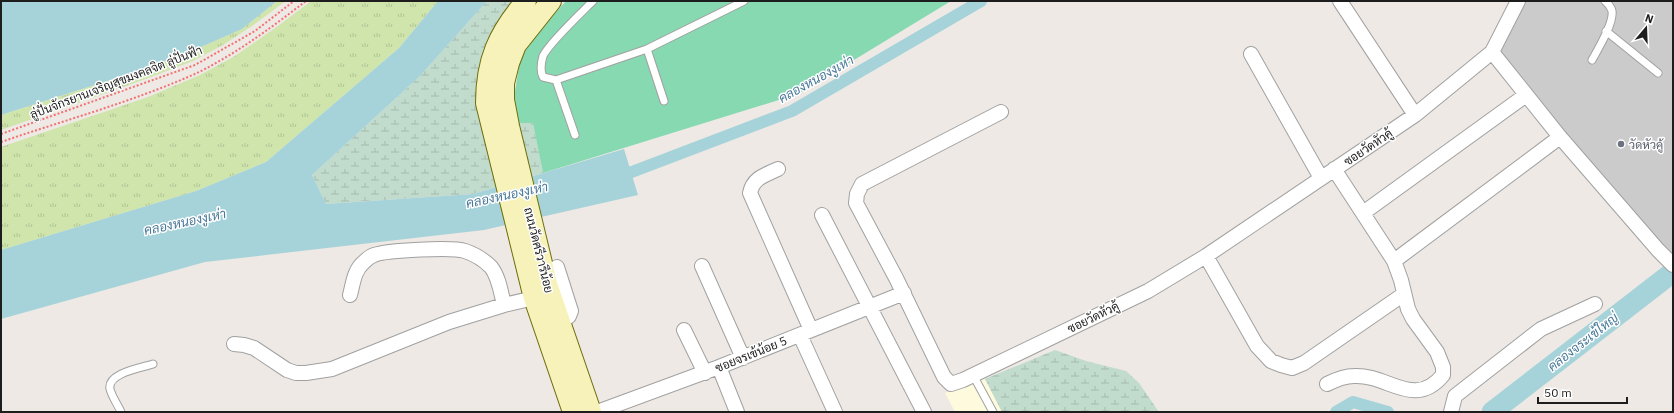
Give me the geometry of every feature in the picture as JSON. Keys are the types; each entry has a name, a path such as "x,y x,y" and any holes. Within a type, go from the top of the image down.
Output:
{"main road":[{"name":"ถนนวัดศรีวารีน้อย","path":"526,1 503,32 494,48 486,83 486,103 500,127 537,290 573,412"},
{"name":"ถนนวัดศรีวารีน้อย","path":"500,127 504,100 504,83 509,62 520,40 551,1"},
{"name":"ถนนวัดศรีวารีน้อย","path":"537,290 560,324 591,412"}],"street":[{"path":"1340,1 1415,115"},
{"name":"ซอยวัดหัวคู้","path":"1001,112 862,184 857,194 856,203 904,293 944,377 951,384 973,375 1148,291 1206,256 1415,115 1492,52 1518,1"},
{"path":"1492,52 1560,137 1669,261"},
{"path":"1251,54 1321,178"},
{"path":"1363,213 1526,95"},
{"path":"1394,261 1560,137"},
{"path":"778,169 756,180 750,193 806,332 835,412"},
{"path":"1327,384 1344,377 1354,376 1366,377 1410,391 1419,391 1431,387 1443,375 1443,366 1438,352 1413,319 1408,309 1402,280 1394,261 1334,169"},
{"path":"822,214 924,412"},
{"path":"350,295 355,273 363,262 373,255 452,248 472,254 491,268 497,277 504,305"},
{"path":"1206,256 1257,346 1272,361 1292,368 1310,359 1404,294"},
{"path":"702,266 743,358"},
{"path":"557,267 571,311 569,316 560,324"},
{"path":"234,344 254,348 287,370 296,373 332,369 449,322 504,305 537,290"},
{"name":"ซอยจรเข้น้อย 5","path":"597,412 705,373 904,293"},
{"path":"1451,412 1455,396 1535,332 1595,304"},
{"path":"684,330 705,373"},
{"path":"719,367 738,412"}],"lane":[{"path":"593,1 547,49 543,56 541,72 543,77 556,80 648,49 744,1"},
{"path":"1592,60 1612,20 1611,6 1605,1"},
{"path":"1606,31 1658,73"},
{"path":"648,49 664,100"},
{"path":"556,80 575,136"},
{"path":"122,412 110,388 111,382 115,376 153,364"},
{"path":"973,375 993,412"}],"path":[{"name":"ลู่ปั่นจักรยานเจริญสุขมงคลจิต ลู่ปั่นฟ้า","path":"1,134 195,65 255,31 294,1"},
{"path":"1,142 129,100 197,73 232,53 276,24 306,1"}],"shaded area":[{"name":"วัดหัวคู้","path":"1518,1 1673,1 1673,251 1670,254 1492,52"},
{"path":"985,379 1002,412 955,412 945,393"}],"green space":[{"path":"277,1 286,1 223,45 193,61 1,130 1,115 135,72 192,51 242,29"},
{"path":"311,1 438,1 399,48 266,162 196,191 1,250 1,147 148,97 200,75 235,56"},
{"path":"487,1 522,1 488,43 476,85 483,131 517,123 533,122 543,173 473,194 326,204 312,175 420,76"},
{"path":"566,1 951,1 798,94 543,173 533,123 517,123 514,97 522,49"},
{"path":"1055,350 1086,361 1126,371 1139,383 1159,412 1002,412 985,379"}],"water":[{"path":"1,1 277,1 242,29 192,51 135,72 1,115"},
{"path":"438,1 487,1 420,76 312,175 326,204 473,194 624,149 638,195 484,230 205,262 1,319 1,250 196,191 266,162 399,48"}],"waterway":[{"name":"คลองหนองงูเห่า","path":"616,178 792,111 981,1"},
{"name":"คลองจระเข้ใหญ่","path":"1492,412 1673,272"},
{"path":"1336,412 1353,402 1388,412"}],"place":[{"name":"วัดหัวคู้","path":"1621,144"}]}
